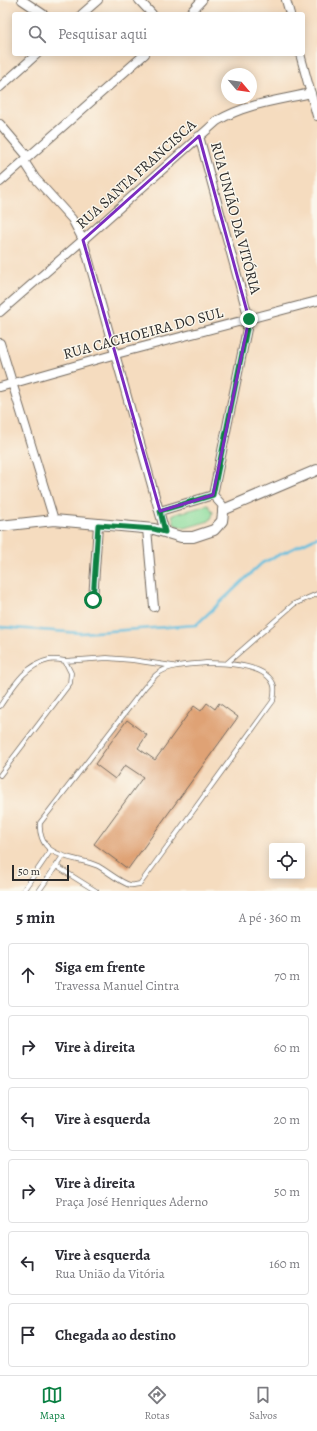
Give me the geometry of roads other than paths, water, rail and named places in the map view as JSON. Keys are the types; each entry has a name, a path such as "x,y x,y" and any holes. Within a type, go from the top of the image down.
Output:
{"street":[{"path":"22,0 40,12"},
{"path":"84,12 98,0"},
{"path":"139,0 150,12"},
{"path":"191,12 202,0"},
{"path":"286,0 289,12"},
{"path":"0,87 35,56"},
{"path":"0,182 143,56"},
{"path":"301,56 317,116"},
{"name":"RUA SANTA FRANCISCA","path":"0,312 216,121 238,110 311,93"},
{"path":"0,124 26,159 35,178 72,219 83,240 165,532"},
{"name":"RUA UNIÃO DA VITÓRIA","path":"199,136 249,319 213,495"},
{"name":"RUA CACHOEIRA DO SUL","path":"0,387 116,354 317,301"},
{"path":"0,342 54,520"},
{"path":"223,510 317,470"},
{"path":"0,526 54,520 147,529 165,532 181,537 193,537 214,530 222,521 224,513 222,506 213,495 160,511"},
{"path":"93,600 98,525"},
{"path":"147,529 154,608"}],"lane":[{"path":"227,663 294,604 317,594"},
{"path":"0,706 24,673 31,667 50,659 65,661 107,658 132,660 175,667"},
{"path":"0,775 70,682 71,673 65,661"},
{"path":"206,663 227,663 249,668 264,674 272,681 274,686 272,701 140,884 130,885 98,866 82,860 63,856 51,850 42,838 40,822 157,674 175,667 206,663"},
{"path":"23,891 51,850"},
{"path":"39,891 63,856"},
{"path":"56,866 96,891"}],"waterway":[{"path":"0,627 81,633 196,625 262,563 317,537"}]}
